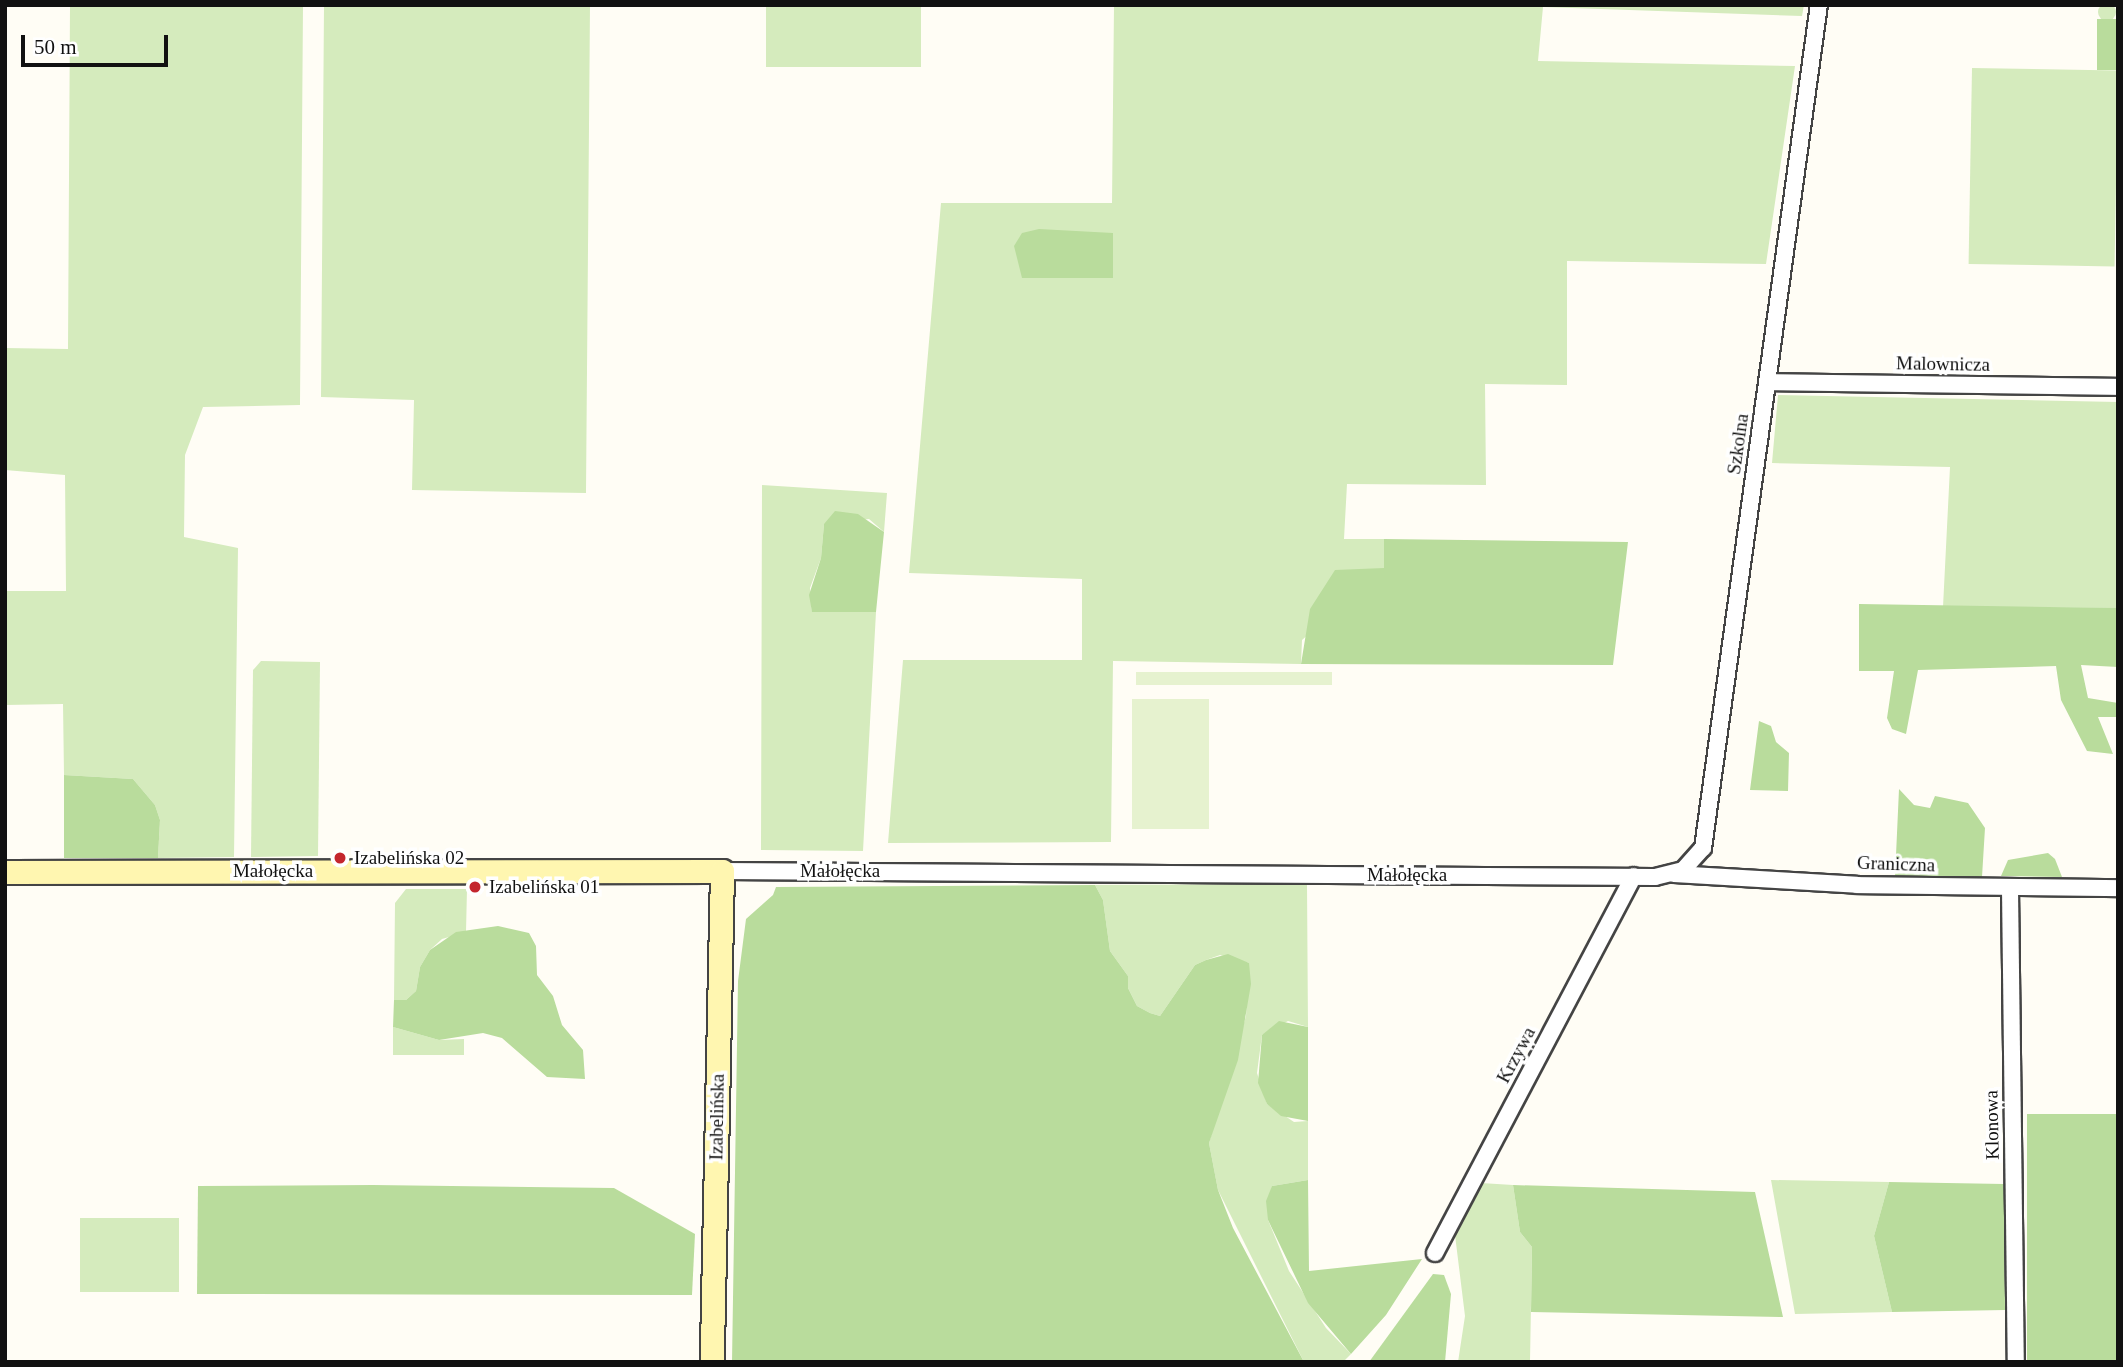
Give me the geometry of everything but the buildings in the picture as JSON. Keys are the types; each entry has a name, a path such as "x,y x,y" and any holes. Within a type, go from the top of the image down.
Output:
{"street":[{"name":"Szkolna","path":"1674,874 1703,848 1819,5"},
{"name":"Malownicza","path":"1767,382 2118,387"},
{"name":"Izabelińska","path":"712,1362 722,871"},
{"name":"Małołęcka","path":"5,872 1674,874"},
{"name":"Graniczna","path":"1674,874 2010,888 2118,888"},
{"name":"Krzywa","path":"1435,1253 1634,876"},
{"name":"Klonowa","path":"2010,888 2016,1362"}],"green space":[{"path":"2103,3 2111,3 2116,12 2114,19 2103,21 2098,16 2098,8"},
{"path":"70,5 303,5 300,405 203,407 185,455 184,537 238,548 234,857 158,858 160,820 155,805 133,779 64,775 63,704 5,705 5,591 66,591 65,475 5,470 5,348 68,349"},
{"path":"324,5 590,5 586,493 412,490 414,400 321,397"},
{"path":"766,5 921,5 921,67 766,67"},
{"path":"1114,5 1804,5 1802,16 1543,7 1538,61 1795,66 1766,264 1567,261 1567,385 1485,384 1486,485 1347,484 1344,539 1384,539 1384,568 1302,640 1301,664 1113,661 1111,842 888,843 903,660 1082,660 1082,579 909,573 941,203 1112,203"},
{"path":"2097,19 2118,19 2118,70 2097,70"},
{"path":"1972,68 2118,71 2115,267 1969,264"},
{"path":"1039,229 1113,233 1113,278 1022,278 1014,246 1022,233"},
{"path":"1778,395 2118,402 2118,608 1943,607 1950,467 1772,463"},
{"path":"762,485 887,493 884,532 869,519 824,524 821,558 810,588 812,612 876,612 863,851 761,850"},
{"path":"835,511 858,514 884,532 876,612 812,612 809,595 821,558 824,524"},
{"path":"1384,539 1628,542 1613,665 1301,664 1310,609 1335,570 1384,568"},
{"path":"1859,604 2118,608 2118,667 2081,665 2088,698 2118,703 2118,717 2098,717 2113,754 2087,751 2061,700 2056,666 1918,670 1906,734 1892,729 1887,718 1894,671 1859,671"},
{"path":"261,661 320,662 318,856 251,857 253,670"},
{"path":"1136,672 1332,672 1332,685 1136,685"},
{"path":"1132,699 1209,699 1209,829 1132,829"},
{"path":"1759,721 1771,726 1776,742 1789,753 1788,791 1750,790"},
{"path":"64,775 133,779 155,805 160,820 158,858 64,858"},
{"path":"1899,789 1914,805 1930,808 1935,796 1968,803 1985,828 1982,877 1895,877"},
{"path":"2048,853 2055,859 2062,877 2001,876 2008,860"},
{"path":"1307,884 1308,1027 1288,1021 1262,1035 1257,1073 1267,1104 1294,1122 1308,1121 1308,1180 1272,1186 1268,1220 1289,1271 1326,1328 1351,1354 1343,1362 1304,1362 1218,1190 1209,1143 1246,1016 1249,963 1220,955 1195,965 1160,1016 1150,1013 1137,1006 1128,988 1128,976 1110,951 1103,900 1095,885"},
{"path":"1095,885 1103,900 1110,951 1128,976 1128,988 1137,1006 1150,1013 1160,1016 1195,965 1228,954 1249,963 1251,984 1238,1060 1209,1143 1218,1190 1233,1228 1304,1362 732,1362 738,981 746,919 773,895 776,887"},
{"path":"406,889 467,889 466,932 442,939 430,950 420,967 416,991 406,1000 394,1000 395,903"},
{"path":"498,926 529,933 536,946 537,975 553,996 562,1025 583,1050 585,1079 547,1077 502,1038 483,1033 439,1040 393,1027 394,1000 406,1000 416,991 420,967 430,950 456,932"},
{"path":"1279,1021 1308,1027 1308,1121 1281,1116 1267,1104 1258,1083 1262,1035"},
{"path":"393,1027 439,1040 464,1039 464,1055 393,1055"},
{"path":"2027,1114 2118,1114 2118,1362 2027,1362"},
{"path":"1308,1180 1309,1271 1422,1259 1386,1315 1351,1354 1308,1303 1268,1220 1266,1201 1272,1186"},
{"path":"1771,1180 1889,1182 1874,1236 1892,1312 1795,1314"},
{"path":"1889,1182 2004,1184 2005,1310 1892,1312 1874,1236"},
{"path":"1481,1183 1513,1185 1520,1232 1532,1247 1530,1362 1458,1362 1465,1316 1455,1235"},
{"path":"1513,1185 1755,1192 1783,1317 1531,1312 1532,1247 1520,1232"},
{"path":"198,1186 614,1188 695,1234 692,1295 197,1294"},
{"path":"80,1218 179,1218 179,1292 80,1292"},
{"path":"1433,1274 1444,1275 1451,1294 1445,1362 1369,1362"}],"place":[{"name":"Izabelińska 02","path":"340,858"},
{"name":"Izabelińska 01","path":"475,887"}]}
